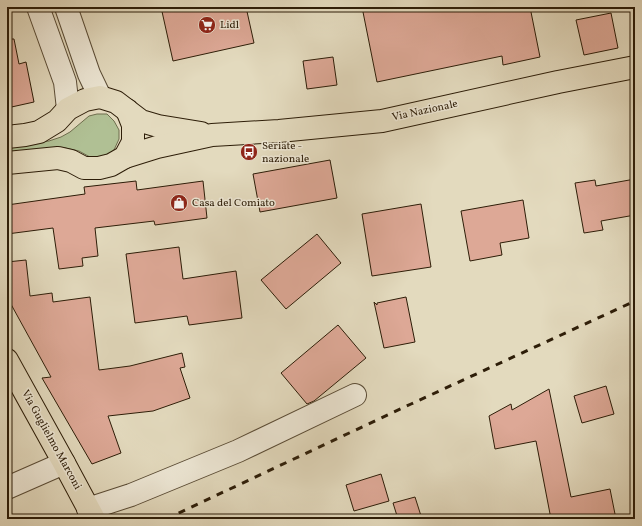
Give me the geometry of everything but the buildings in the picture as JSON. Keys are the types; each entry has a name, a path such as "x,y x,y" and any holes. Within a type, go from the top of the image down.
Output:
{"main road":[{"name":"Via Nazionale","path":"7,164 58,158 70,161 84,168 99,168 111,165 125,157 157,147 212,134 280,131 382,121 558,82 635,67"},
{"path":"7,137 39,132 57,121 68,109 85,100 100,97"},
{"name":"Via Nazionale","path":"100,97 116,102 141,121 158,126 212,134"},
{"path":"125,157 132,142 133,129 133,125 127,110"},
{"name":"Via Guglielmo Marconi","path":"7,360 91,514"}],"street":[{"path":"38,7 65,82 68,109"},
{"path":"66,7 89,74 100,97"},
{"path":"91,514 131,495 238,451 355,395"},
{"path":"7,488 64,462"}],"green space":[{"path":"107,114 114,121 119,130 119,139 114,150 105,157 90,157 79,151 65,148 7,155 7,147 49,141 61,137 70,132 89,116"}],"railway":[{"path":"166,519 635,301"}],"place":[{"name":"Lidl","path":"207,25"},
{"name":"Seriate - nazionale","path":"249,152"},
{"name":"Casa del Comiato","path":"179,203"}]}
